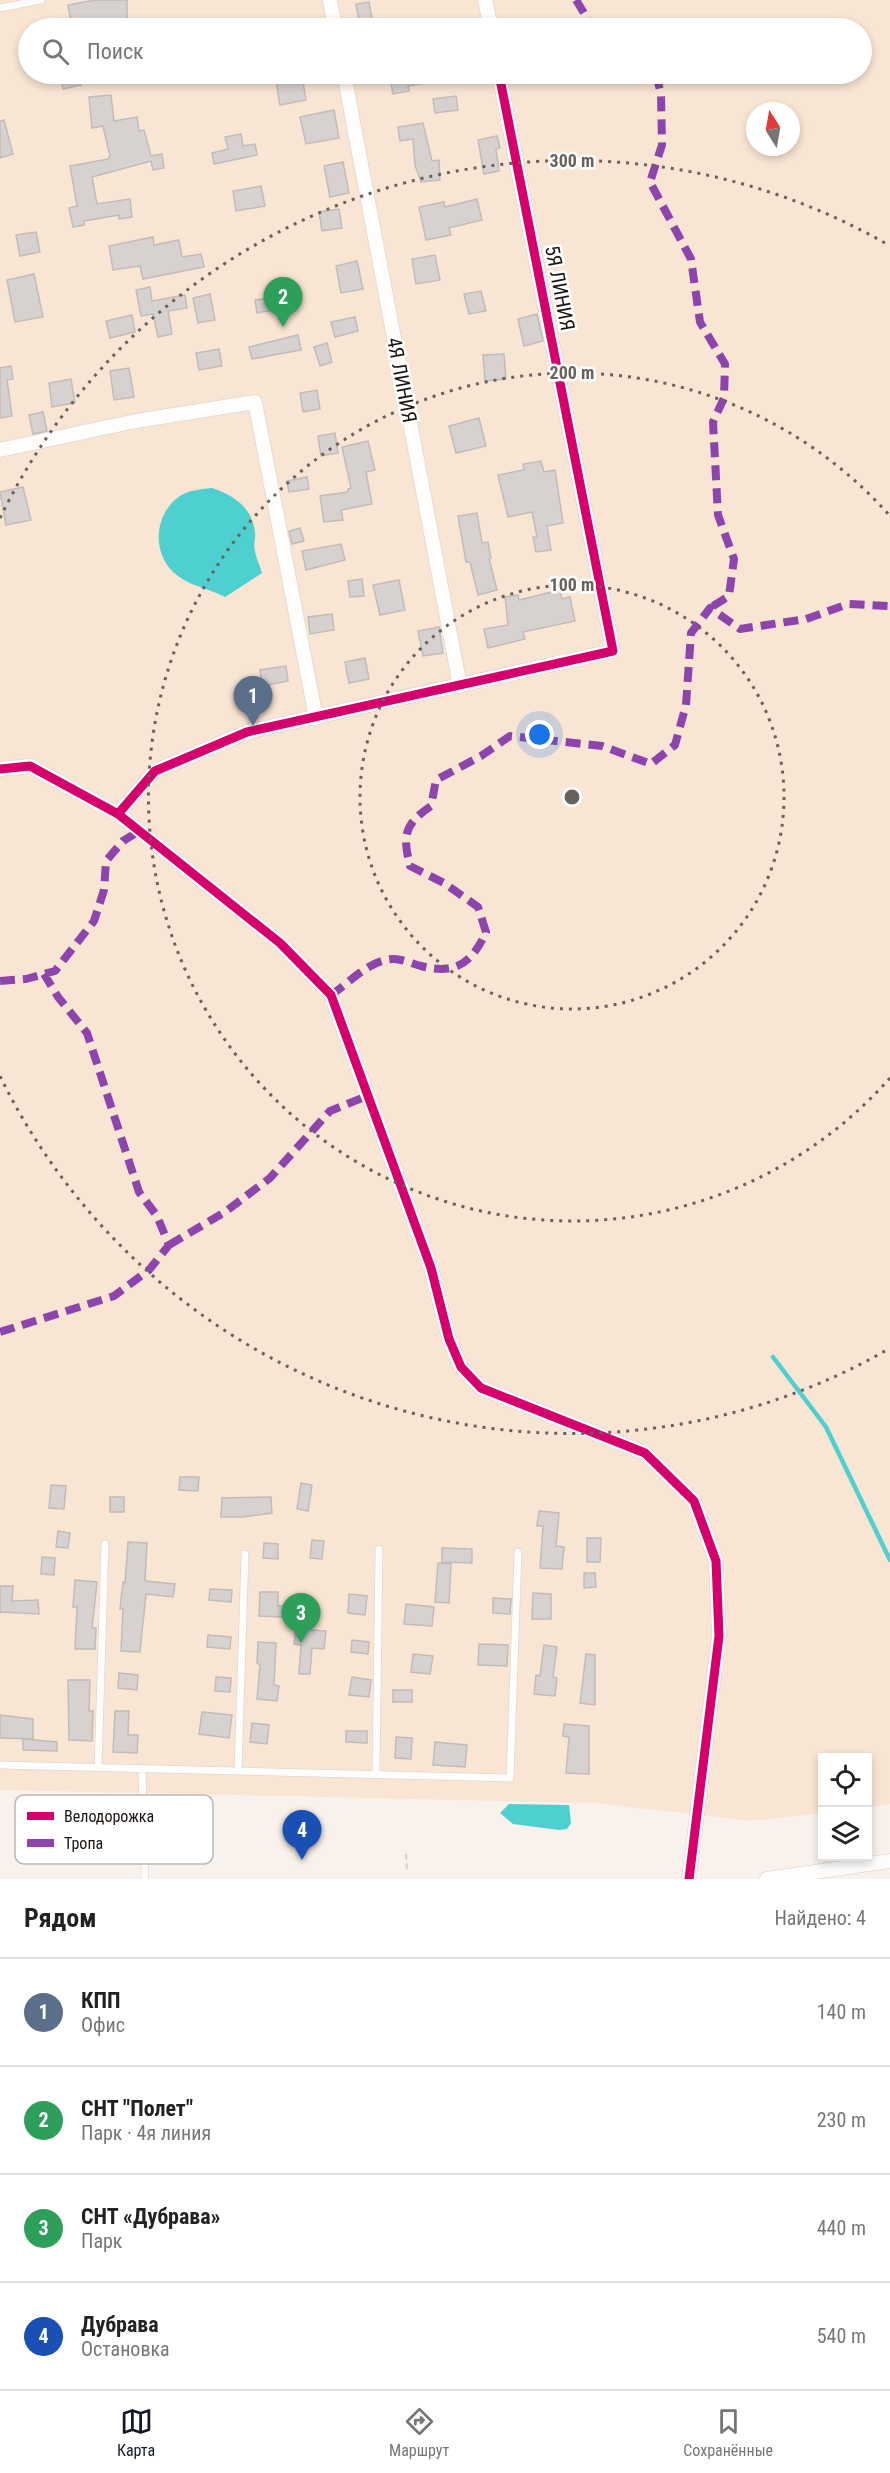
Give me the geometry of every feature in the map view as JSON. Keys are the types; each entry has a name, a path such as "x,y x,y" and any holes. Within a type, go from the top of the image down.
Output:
{"street":[{"path":"330,0 333,18"},
{"path":"485,0 489,18"},
{"name":"4Я ЛИНИЯ","path":"346,84 460,686"},
{"name":"5Я ЛИНИЯ","path":"460,686 613,651 502,84"},
{"path":"0,450 136,421 255,402 316,718"},
{"path":"118,814 155,771 248,732 460,686"},
{"path":"0,769 30,766 118,814 280,943 331,995 430,1268 449,1340 461,1367 481,1388 645,1453 694,1501 716,1561 718,1636 689,1879"},
{"path":"767,1879 890,1861"}],"lane":[{"path":"0,8 41,0"},
{"path":"98,1768 105,1544"},
{"path":"376,1775 379,1549"},
{"path":"0,1765 510,1778 519,1552"},
{"path":"238,1771 245,1554"},
{"path":"142,1770 143,1795"},
{"path":"145,1864 145,1879"}],"path":[{"path":"406,1854 407,1871"}],"shaded area":[{"path":"0,0 890,0 890,1804 872,1807 872,1753 818,1753 818,1813 751,1821 595,1803 0,1790"}],"water":[{"path":"212,488 234,498 246,509 253,523 254,546 262,573 225,597 178,576 169,568 160,547 160,524 171,504 188,492"},
{"path":"509,1804 569,1805 571,1823 567,1829 559,1830 513,1824 500,1813"}],"building":[{"path":"95,0 127,0 127,18 70,18 68,5"},
{"path":"369,2 372,18 359,18 356,4"},
{"path":"62,84 81,85 63,89"},
{"path":"276,84 303,84 306,100 280,105"},
{"path":"391,84 420,84 408,86 409,91 393,94"},
{"path":"111,95 114,121 137,117 139,131 144,130 151,156 162,154 164,168 153,170 151,161 92,177 97,204 130,199 132,217 119,219 119,215 84,221 84,225 73,227 69,208 77,206 70,166 108,159 110,156 103,126 92,128 89,97"},
{"path":"456,96 458,110 435,113 433,99"},
{"path":"334,110 339,138 306,144 300,117"},
{"path":"4,120 13,154 0,158 0,121"},
{"path":"423,123 432,161 439,160 440,180 421,182 415,165 413,139 400,141 398,127"},
{"path":"241,134 243,146 255,144 257,155 214,164 212,153 228,149 225,137"},
{"path":"497,136 500,148 496,149 499,171 484,174 478,140"},
{"path":"343,162 349,193 330,197 324,166"},
{"path":"261,186 265,206 236,211 233,191"},
{"path":"477,199 482,220 449,228 451,235 426,240 419,207 444,202 445,207"},
{"path":"339,209 342,228 322,231 319,212"},
{"path":"36,232 40,252 20,256 16,235"},
{"path":"153,237 154,245 179,240 182,257 201,254 204,267 143,279 140,266 113,270 109,246"},
{"path":"435,255 440,280 416,284 412,259"},
{"path":"357,261 363,289 341,293 336,266"},
{"path":"34,274 43,317 15,322 7,280"},
{"path":"150,287 152,301 185,295 187,308 168,311 172,334 158,337 153,314 141,316 136,290"},
{"path":"481,291 486,311 469,314 464,294"},
{"path":"210,294 215,320 198,323 193,298"},
{"path":"271,298 273,310 257,313 255,300"},
{"path":"537,314 543,341 524,346 518,319"},
{"path":"132,315 135,332 110,338 106,321"},
{"path":"355,317 358,331 335,337 331,322"},
{"path":"298,335 301,350 252,359 249,347"},
{"path":"327,343 332,362 320,366 314,347"},
{"path":"219,349 222,366 199,370 196,353"},
{"path":"504,354 506,379 485,381 483,355"},
{"path":"11,366 13,379 7,380 12,416 0,418 0,368"},
{"path":"129,368 134,397 114,400 110,371"},
{"path":"71,379 75,403 52,407 49,383"},
{"path":"317,390 320,409 303,412 300,393"},
{"path":"43,412 47,431 33,434 29,415"},
{"path":"479,418 486,446 456,453 449,426"},
{"path":"335,433 338,453 321,456 318,436"},
{"path":"368,441 375,470 366,472 372,504 341,510 343,520 324,522 320,496 348,492 351,488 342,447"},
{"path":"541,461 544,472 555,470 563,523 547,526 551,550 536,552 533,537 537,537 532,512 508,517 498,475 524,470 523,464"},
{"path":"307,477 309,489 289,492 287,481"},
{"path":"23,487 31,520 6,525 0,492"},
{"path":"477,513 482,543 488,542 491,558 489,559 497,590 478,595 470,562 466,562 458,516"},
{"path":"300,528 304,541 292,544 289,531"},
{"path":"341,544 345,560 306,570 302,551"},
{"path":"362,579 364,596 350,597 348,581"},
{"path":"399,580 405,610 380,615 373,585"},
{"path":"560,590 562,599 570,597 575,621 523,632 525,639 488,648 484,629 508,625 505,597 518,595 519,600"},
{"path":"332,614 334,630 310,634 308,617"},
{"path":"439,627 443,653 423,656 418,631"},
{"path":"365,658 369,679 349,683 345,662"},
{"path":"286,666 288,681 262,686 260,670"},
{"path":"180,1477 199,1477 198,1491 179,1490"},
{"path":"301,1483 312,1485 308,1511 297,1509"},
{"path":"51,1485 66,1486 64,1509 49,1508"},
{"path":"110,1497 124,1497 124,1512 110,1512"},
{"path":"271,1497 272,1513 221,1517 222,1498"},
{"path":"539,1511 559,1513 556,1546 564,1547 562,1569 540,1568 543,1526 537,1526"},
{"path":"58,1531 70,1533 68,1548 56,1547"},
{"path":"587,1538 601,1538 600,1562 587,1562"},
{"path":"312,1540 324,1541 322,1559 310,1558"},
{"path":"128,1542 147,1543 145,1581 175,1584 173,1597 146,1594 140,1652 121,1651 123,1609 120,1609 123,1582 125,1583"},
{"path":"264,1543 278,1544 278,1559 263,1558"},
{"path":"442,1548 472,1549 472,1563 442,1562"},
{"path":"42,1557 55,1558 54,1575 41,1574"},
{"path":"438,1563 451,1564 449,1603 435,1602"},
{"path":"584,1573 595,1573 596,1587 584,1588"},
{"path":"75,1580 97,1582 92,1628 96,1628 95,1649 75,1649 77,1607 73,1607"},
{"path":"0,1586 13,1586 12,1601 38,1600 39,1614 0,1612"},
{"path":"210,1589 232,1590 231,1602 209,1600"},
{"path":"260,1592 278,1592 278,1606 285,1606 284,1617 259,1616"},
{"path":"533,1593 551,1594 551,1619 532,1619"},
{"path":"349,1594 367,1596 365,1615 348,1613"},
{"path":"493,1598 511,1599 510,1614 493,1613"},
{"path":"406,1604 434,1607 432,1626 404,1624"},
{"path":"296,1629 326,1631 324,1649 312,1648 310,1674 299,1674 301,1645 294,1644"},
{"path":"208,1635 231,1637 230,1649 207,1647"},
{"path":"352,1640 369,1642 368,1654 351,1652"},
{"path":"258,1642 276,1643 274,1685 279,1686 277,1701 257,1699 260,1665 257,1663"},
{"path":"479,1644 508,1645 507,1666 478,1665"},
{"path":"544,1645 557,1647 553,1677 557,1678 555,1696 534,1694 536,1675 540,1676"},
{"path":"413,1654 433,1656 430,1674 411,1672"},
{"path":"586,1654 595,1655 595,1705 580,1703"},
{"path":"119,1673 138,1675 137,1690 118,1688"},
{"path":"216,1677 231,1678 230,1692 215,1691"},
{"path":"352,1677 371,1680 369,1697 349,1695"},
{"path":"68,1680 90,1680 89,1711 93,1711 92,1741 69,1740"},
{"path":"393,1690 412,1690 412,1702 393,1702"},
{"path":"115,1711 129,1711 128,1735 138,1735 137,1753 113,1752"},
{"path":"202,1712 232,1715 229,1738 199,1734"},
{"path":"0,1715 33,1719 33,1739 0,1738"},
{"path":"252,1723 269,1725 267,1744 250,1742"},
{"path":"564,1724 589,1726 589,1774 566,1773 569,1737 563,1736"},
{"path":"346,1731 367,1731 367,1743 346,1742"},
{"path":"396,1737 412,1738 411,1759 395,1758"},
{"path":"23,1739 57,1742 57,1751 23,1750"},
{"path":"435,1742 467,1745 465,1767 433,1765"}],"waterway":[{"path":"773,1357 826,1427 890,1560"}],"marked path":[{"path":"576,0 587,18"},
{"path":"658,84 661,94 662,145 650,182 691,259 700,322 725,364 724,398 713,422 718,515 734,559 729,596 710,608"},
{"path":"331,995 360,972 385,960 397,959 421,966 444,969 469,959 481,943 486,932 478,907 444,883 410,866 406,847 407,832 415,819 431,806 436,780 481,756 510,736 602,746 651,764 675,745 686,705 691,633 710,608 740,629 806,619 848,604 890,606"},
{"path":"0,981 26,979 55,971 94,921 104,890 106,861 123,841 139,831"},
{"path":"0,1332 114,1296 149,1270 169,1245 157,1216 139,1192 87,1033 58,997 44,974"},
{"path":"169,1245 225,1212 270,1178 330,1111 367,1096"}],"cycle path":[{"path":"118,814 155,771 247,732 613,651 501,84"},
{"path":"0,769 30,766 118,814 280,943 331,995 431,1268 449,1339 461,1367 481,1388 645,1453 694,1501 716,1561 719,1636 689,1879"}],"place":[{"name":"СНТ \"Полет\"","path":"283,327"},
{"name":"КПП","path":"253,726"},
{"name":"СНТ «Дубрава»","path":"301,1643"},
{"name":"Дубрава","path":"302,1860"}]}
